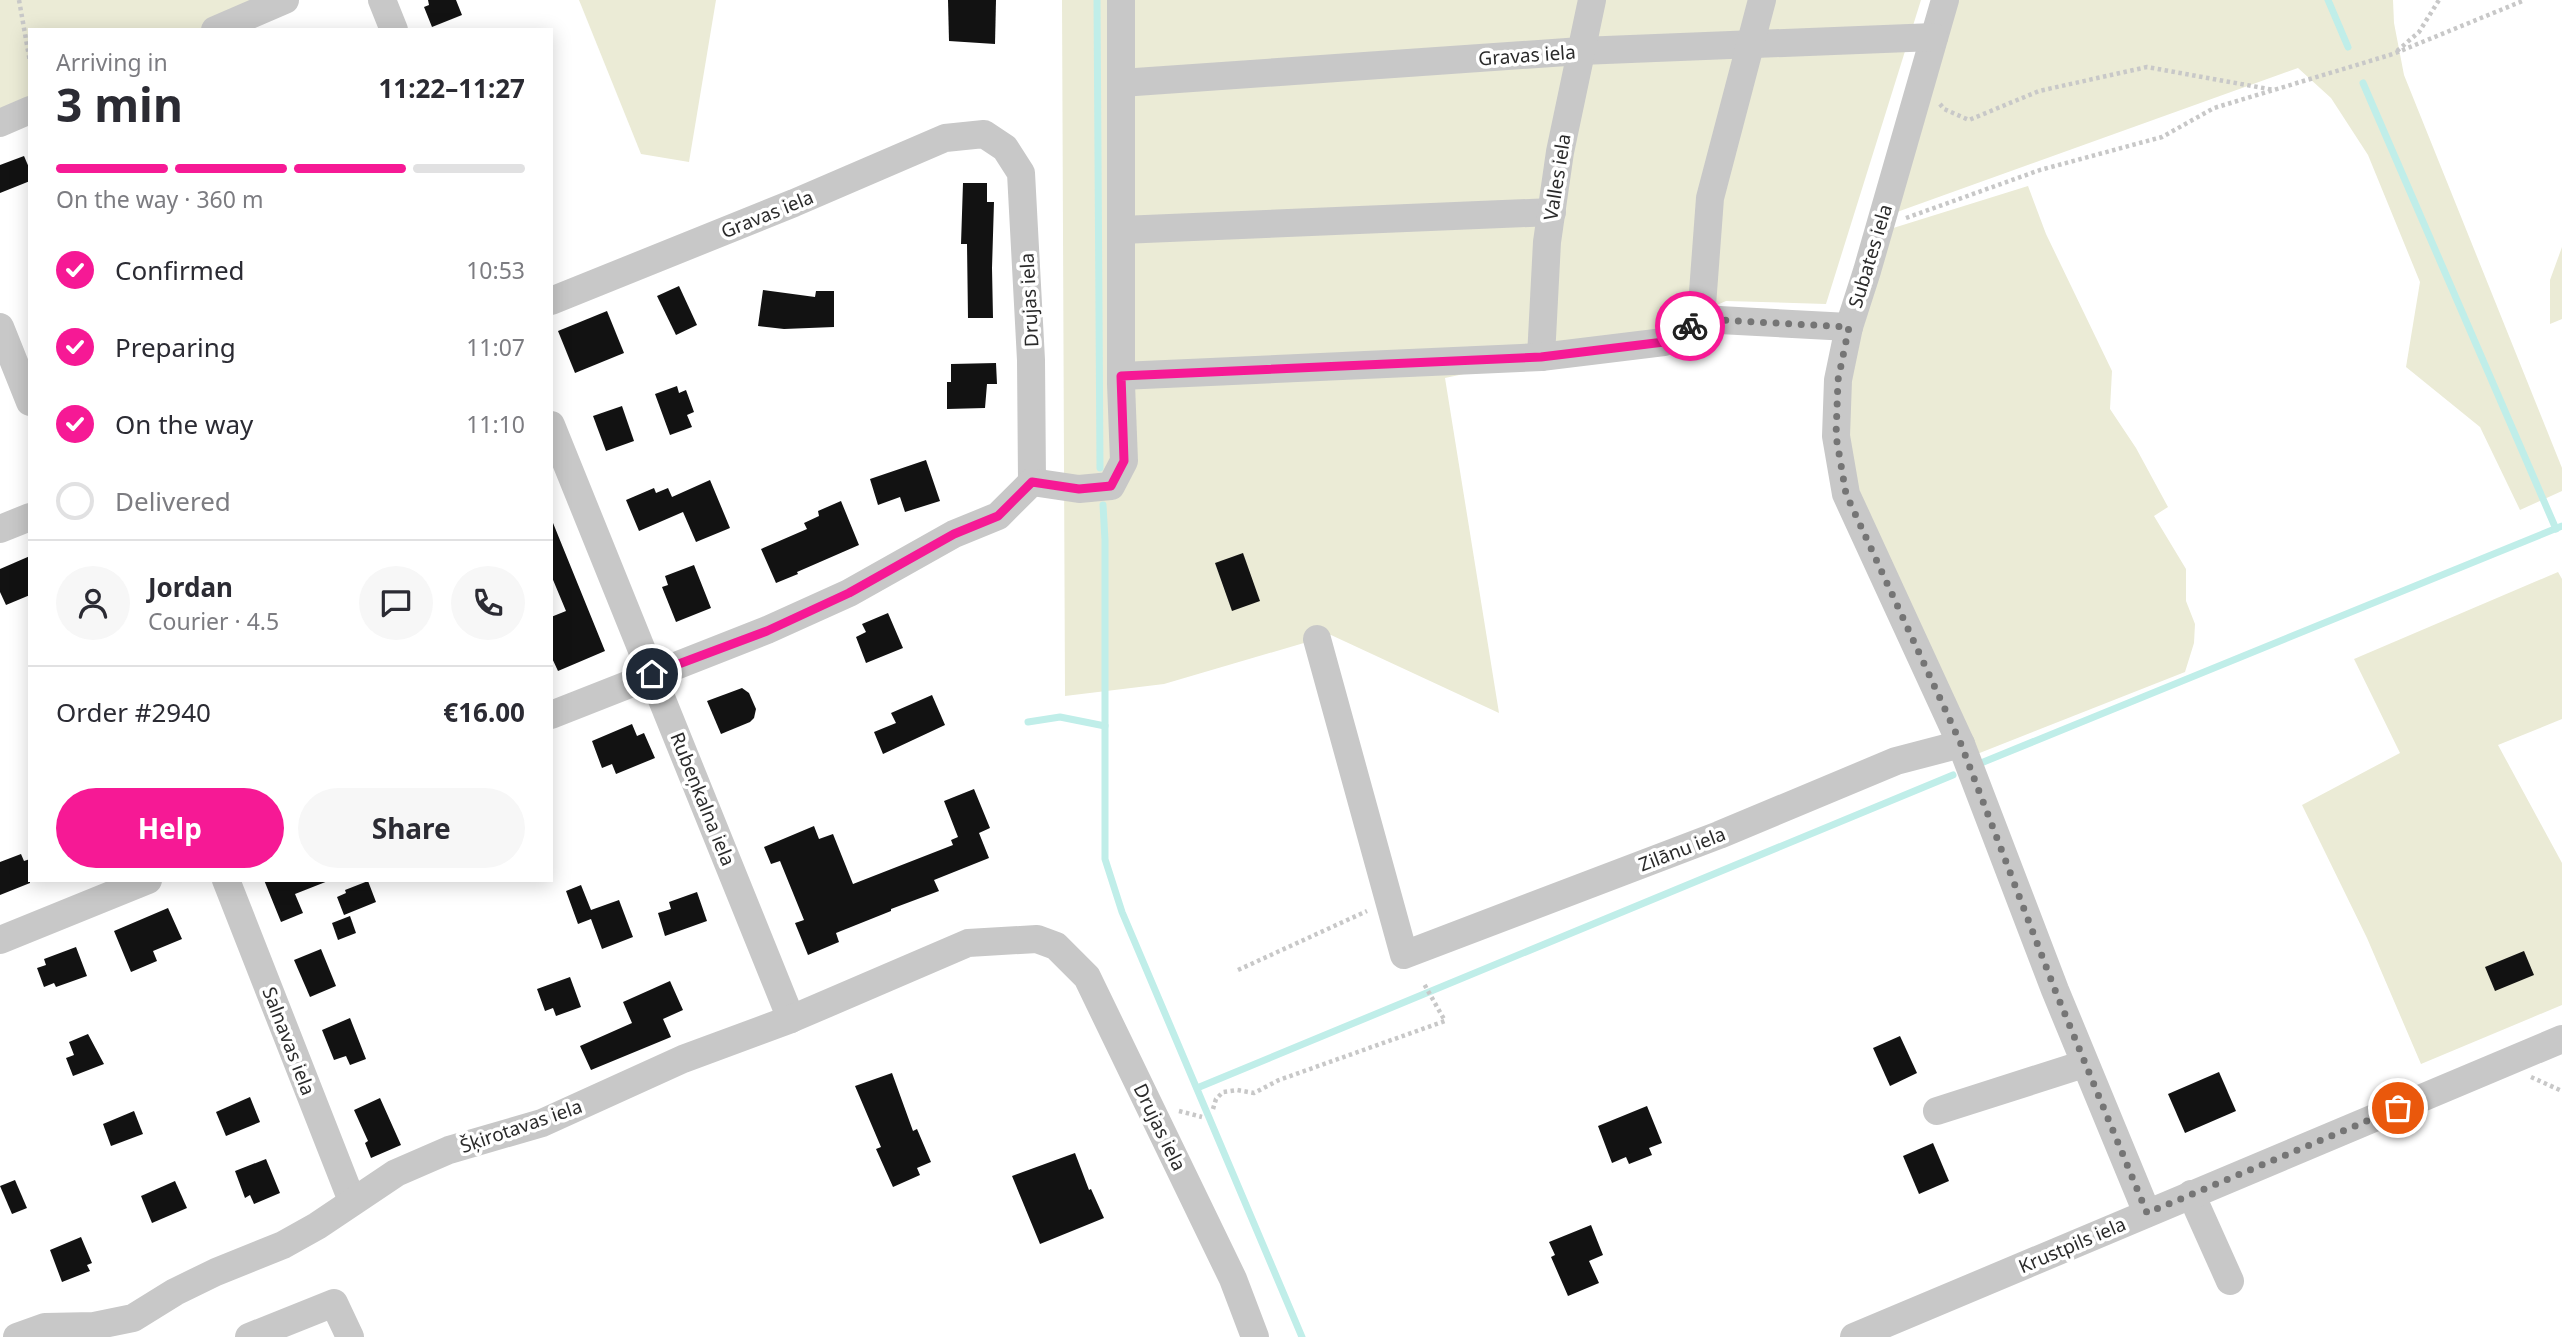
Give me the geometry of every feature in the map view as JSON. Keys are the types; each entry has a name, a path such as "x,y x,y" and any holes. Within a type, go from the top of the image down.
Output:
{"street":[{"path":"220,28 285,0"},
{"path":"383,0 393,28"},
{"path":"553,714 767,631 849,593 954,534 998,516 1032,482 1079,489 1111,486 1124,461 1121,376 1121,0"},
{"name":"Valles iela","path":"1541,357 1547,242 1560,152 1592,0"},
{"path":"1701,319 1710,198 1762,0"},
{"name":"Subates iela","path":"1945,0 1849,327 1838,380 1836,436 1846,494 1961,744 2084,1064 2147,1213"},
{"name":"Gravas iela","path":"1121,83 1581,51 1934,37"},
{"path":"0,123 28,111"},
{"name":"Gravas iela","path":"553,300 820,192 945,138 984,134"},
{"name":"Drujas iela","path":"984,134 1005,148 1021,173 1031,360 1032,482"},
{"path":"1121,230 1552,212"},
{"path":"1121,376 1541,357 1664,342 1701,319 1849,327"},
{"path":"0,327 28,397"},
{"name":"Rubeņkalna iela","path":"553,430 792,1019"},
{"path":"0,529 28,518"},
{"path":"1317,639 1390,901"},
{"name":"Zilānu iela","path":"1390,901 1404,955 1719,835 1896,761 1961,744"},
{"path":"0,940 143,882"},
{"name":"Salnavas iela","path":"227,882 352,1201"},
{"name":"Drujas iela","path":"1037,939 1056,946 1087,978 1233,1279 1255,1337"},
{"name":"Šķirotavas iela","path":"17,1337 45,1327 94,1326 133,1318 174,1292 283,1245 397,1173 450,1150 542,1123 701,1052 792,1019 968,943 1037,939"},
{"name":"Krustpils iela","path":"1853,1337 2562,1039"},
{"path":"1937,1111 2084,1064"},
{"path":"2191,1194 2230,1281"},
{"path":"249,1337 334,1303 350,1337"}],"path":[{"path":"19,0 28,51"},
{"path":"2393,54 2419,32 2439,0"},
{"path":"1879,228 2040,170 2162,137 2214,108 2393,54 2525,0"},
{"path":"1922,80 1944,109 1969,120 2039,92 2147,67 2275,90"},
{"path":"1238,970 1390,901"},
{"path":"1213,1109 1216,1099 1223,1092 1237,1090 1254,1094 1279,1080 1445,1021 1423,982"}],"green space":[{"path":"0,0 285,0 220,28 28,28 28,110 0,122"},
{"path":"579,0 716,0 689,162 641,154"},
{"path":"1062,0 1921,0 1826,304 1726,301 1647,335 1445,378 1499,713 1331,635 1164,684 1065,696"},
{"path":"1955,0 2393,0 2394,23 2404,75 2562,468 2562,491 2520,510 2480,427 2406,367 2420,282 2368,155 2331,98 2298,68 1897,212"},
{"path":"2028,186 2046,234 2112,371 2110,409 2136,448 2168,507 2154,516 2186,569 2186,601 2195,624 2194,643 2185,672 1972,756 1850,477 1850,364 1890,229"},
{"path":"2562,247 2562,319 2550,324 2550,280"},
{"path":"2558,572 2562,579 2562,719 2498,745 2562,863 2562,1005 2421,1064 2367,938 2302,805 2400,753 2354,659"}],"building":[{"path":"428,0 456,0 462,15 432,27 424,7 429,5"},
{"path":"948,0 996,0 995,44 949,41"},
{"path":"24,156 28,165 28,182 0,193 0,165"},
{"path":"963,183 987,183 987,202 994,202 993,318 968,318 967,244 961,244"},
{"path":"679,286 697,325 676,335 657,296"},
{"path":"763,290 815,297 816,291 834,291 834,327 784,329 758,326"},
{"path":"607,311 624,353 575,373 558,331"},
{"path":"996,363 997,384 987,384 985,408 947,409 947,382 951,382 951,364"},
{"path":"677,386 679,393 686,390 694,412 687,415 692,427 670,435 655,394"},
{"path":"622,406 634,441 606,451 593,416"},
{"path":"926,460 940,501 905,512 900,497 878,505 870,479"},
{"path":"710,480 730,528 696,542 683,512 639,531 626,500 654,488 656,493 668,488 672,497"},
{"path":"841,501 859,545 776,583 761,549 807,529 804,523 819,516 818,511"},
{"path":"553,523 605,651 558,671 553,660 553,616 566,611 553,580"},
{"path":"1243,553 1260,601 1232,611 1215,563"},
{"path":"28,557 28,596 6,605 0,592 0,569"},
{"path":"694,565 711,608 676,622 662,587 668,585 665,576"},
{"path":"888,613 903,648 866,663 856,637 866,632 862,624"},
{"path":"742,688 749,693 756,709 754,718 721,734 707,701"},
{"path":"932,695 945,725 883,754 874,732 896,723 891,713"},
{"path":"632,724 637,736 644,733 655,758 616,774 612,764 602,768 592,741"},
{"path":"974,789 990,828 979,833 989,858 934,880 939,891 836,933 839,942 808,955 795,923 804,920 780,861 771,864 764,847 814,826 819,839 833,834 853,884 953,845 951,840 958,837 944,801"},
{"path":"21,854 24,861 28,860 30,883 0,895 0,862"},
{"path":"265,882 325,882 295,894 303,913 281,922"},
{"path":"368,882 376,902 344,915 337,897 346,893 345,890"},
{"path":"581,885 591,910 619,900 633,937 602,949 591,919 578,924 566,891"},
{"path":"697,892 707,921 665,936 658,913 671,909 669,902"},
{"path":"168,908 182,939 153,951 157,961 131,972 114,931"},
{"path":"350,916 356,933 338,940 332,923"},
{"path":"76,947 87,976 56,987 54,983 44,987 37,968 46,965 44,959"},
{"path":"321,949 336,986 310,997 294,960"},
{"path":"2524,951 2534,975 2495,991 2485,967"},
{"path":"570,977 581,1007 556,1016 553,1008 545,1011 537,989"},
{"path":"670,981 683,1010 663,1019 671,1037 591,1070 580,1046 632,1023 623,1002"},
{"path":"350,1018 366,1059 350,1065 346,1056 334,1060 322,1030"},
{"path":"88,1034 104,1064 73,1076 66,1058 74,1055 69,1042"},
{"path":"1900,1036 1917,1073 1890,1086 1873,1048"},
{"path":"2219,1072 2236,1111 2185,1133 2168,1094"},
{"path":"892,1073 913,1131 917,1129 931,1162 917,1168 920,1175 893,1187 876,1149 881,1147 855,1086"},
{"path":"250,1097 260,1122 226,1136 216,1112"},
{"path":"380,1098 401,1145 371,1158 365,1143 368,1141 354,1110"},
{"path":"1647,1106 1662,1143 1649,1148 1652,1155 1629,1164 1626,1157 1612,1163 1598,1126"},
{"path":"134,1111 143,1134 111,1146 103,1124"},
{"path":"1933,1143 1949,1181 1919,1194 1903,1156"},
{"path":"1075,1153 1089,1190 1091,1189 1104,1218 1040,1244 1012,1176"},
{"path":"266,1159 280,1193 254,1204 250,1195 245,1198 235,1171"},
{"path":"15,1180 27,1208 12,1214 0,1186"},
{"path":"175,1181 187,1208 152,1223 141,1196"},
{"path":"1591,1225 1603,1255 1589,1261 1599,1283 1568,1296 1551,1257 1555,1255 1549,1242"},
{"path":"81,1237 92,1263 87,1265 90,1271 62,1282 50,1250"}],"waterway":[{"path":"1097,0 1100,468"},
{"path":"2328,0 2348,47"},
{"path":"2363,83 2556,529"},
{"path":"1103,505 1105,859 1122,912 1302,1337"},
{"path":"1981,763 2562,526"},
{"path":"1028,722 1060,717 1105,726"},
{"path":"1197,1088 1953,775"}],"way so far":[{"path":"1690,326 1701,319 1849,327 1838,380 1836,436 1846,494 1961,744 2084,1064 2147,1213 2398,1108"}],"route":[{"path":"652,674 767,631 849,593 954,534 998,516 1032,482 1079,489 1111,486 1124,461 1121,376 1411,365 1541,357 1664,342 1690,326"}]}
